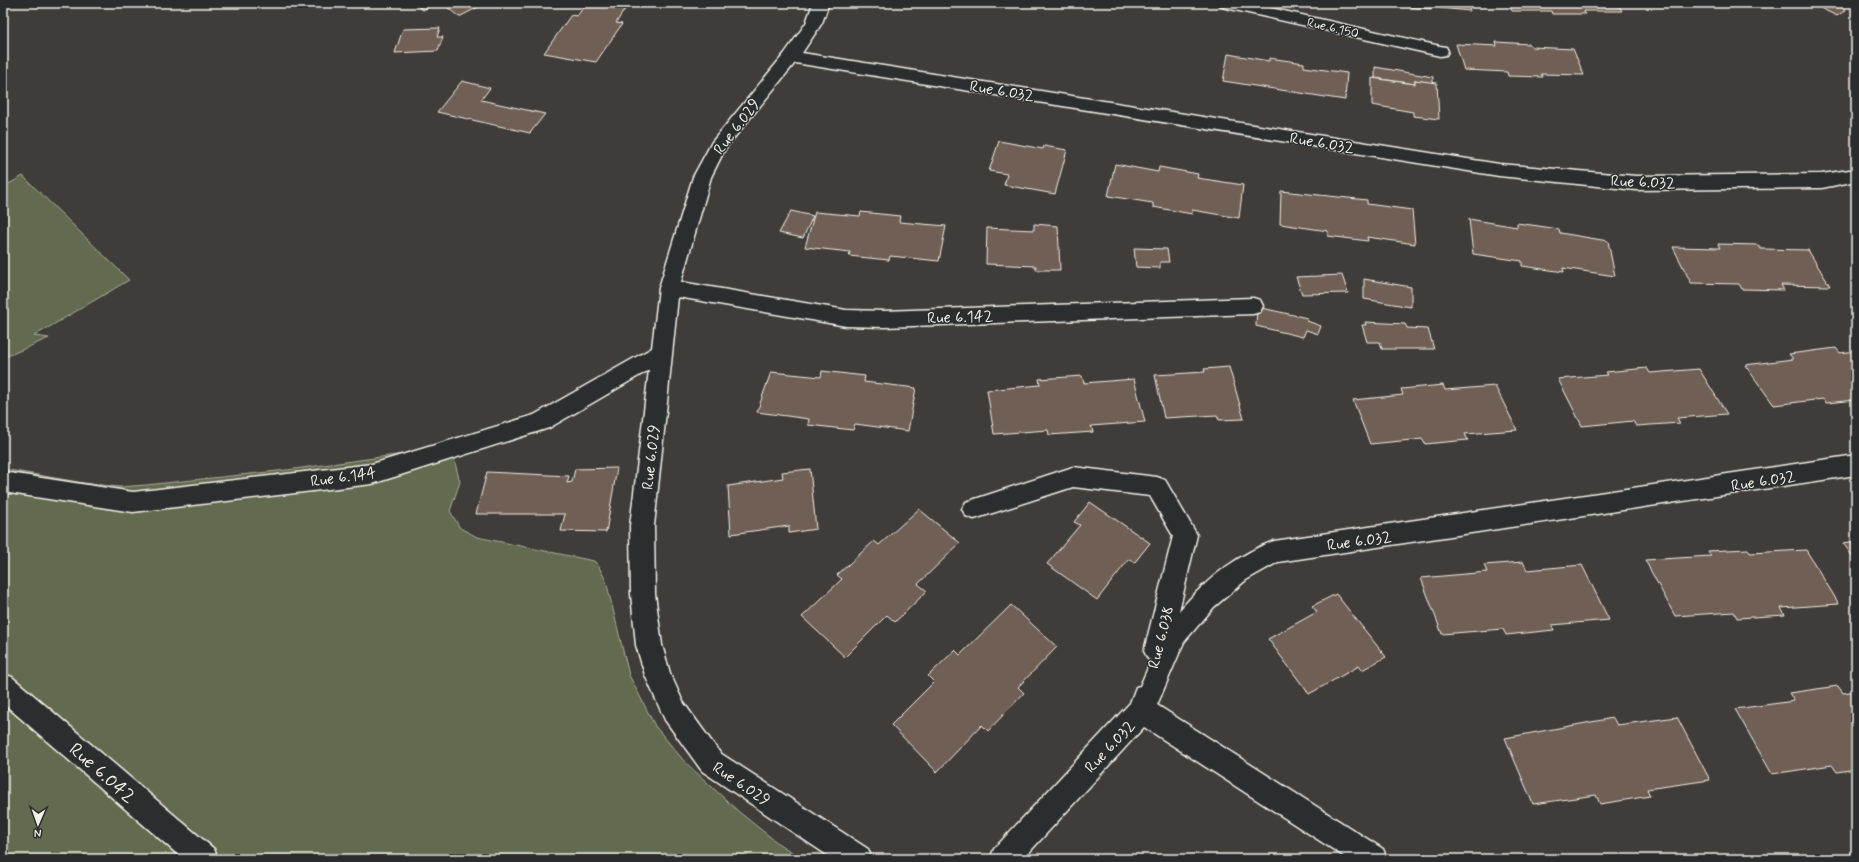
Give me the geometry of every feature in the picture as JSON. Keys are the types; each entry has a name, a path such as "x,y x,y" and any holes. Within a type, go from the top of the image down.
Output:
{"street":[{"name":"Rue 6.029","path":"821,3 814,23 791,57 718,146 702,177 669,288 642,526 643,594 649,645 658,675 674,711 711,762 858,859"},
{"name":"Rue 6.150","path":"1226,3 1440,51"},
{"name":"Rue 6.032","path":"791,57 1499,170 1636,183 1822,181 1856,175"},
{"name":"Rue 6.142","path":"669,288 853,318 884,319 1253,306"},
{"name":"Rue 6.144","path":"3,482 133,502 372,474 541,422 661,353"},
{"name":"Rue 6.032","path":"1004,859 1142,710 1175,634 1204,600 1238,572 1274,552 1856,465"},
{"name":"Rue 6.038","path":"974,509 1073,476 1157,488 1185,535 1142,710"},
{"name":"Rue 6.042","path":"3,686 204,859"},
{"path":"1142,710 1373,859"}],"green space":[{"path":"23,176 129,280 34,336 49,338 3,358 3,187"},
{"path":"449,440 460,482 450,511 460,528 477,537 594,561 598,565 606,581 629,675 655,726 684,761 739,812 779,844 803,859 3,859 3,469 84,483 119,487 287,470 403,454 425,450"}],"building":[{"path":"420,3 436,3 423,10 416,5"},
{"path":"442,3 486,3 459,17"},
{"path":"587,3 625,9 616,23 622,24 596,62 544,53 571,15 577,16"},
{"path":"1387,3 1468,3 1470,11 1430,7 1431,9 1396,6 1395,4"},
{"path":"1508,3 1617,3 1622,11 1584,11 1585,14 1552,14 1551,11 1512,11"},
{"path":"1810,3 1846,3 1841,7 1846,10 1837,16"},
{"path":"440,28 437,37 443,37 438,51 395,53 403,29"},
{"path":"1496,42 1530,44 1532,47 1573,49 1584,75 1541,74 1543,77 1508,76 1507,72 1464,70 1456,44 1497,46"},
{"path":"1228,54 1269,61 1269,58 1304,63 1304,67 1347,73 1345,100 1223,81"},
{"path":"1375,67 1433,77 1433,83 1415,80 1415,84 1375,78"},
{"path":"1372,78 1415,84 1415,80 1437,83 1439,119 1413,116 1413,112 1372,105"},
{"path":"462,81 490,88 481,100 545,114 530,133 437,112"},
{"path":"999,141 1043,149 1044,146 1067,150 1055,194 1004,185 1007,174 989,171"},
{"path":"1115,164 1158,172 1159,167 1198,174 1197,178 1243,185 1239,218 1192,210 1192,214 1153,207 1153,203 1108,196"},
{"path":"1281,191 1367,200 1367,204 1412,210 1415,244 1367,237 1368,241 1328,236 1328,231 1280,224"},
{"path":"791,211 813,216 803,238 779,233"},
{"path":"815,212 860,216 861,212 900,216 899,222 946,226 939,261 890,256 889,260 849,256 850,252 805,247"},
{"path":"1469,219 1517,227 1517,223 1559,229 1560,233 1608,241 1615,276 1563,268 1564,272 1522,266 1522,261 1473,254"},
{"path":"1034,224 1058,226 1060,270 1036,270 1036,266 986,264 987,228 1034,230"},
{"path":"1718,244 1758,245 1761,249 1808,250 1830,286 1781,285 1784,290 1742,289 1739,284 1691,283 1673,247 1720,248"},
{"path":"1134,248 1167,249 1169,262 1160,262 1160,268 1136,267"},
{"path":"1342,275 1348,293 1302,294 1296,277"},
{"path":"1364,279 1411,287 1411,307 1364,299"},
{"path":"1257,307 1307,318 1307,321 1321,326 1318,334 1306,330 1303,337 1256,326"},
{"path":"1365,322 1405,324 1407,328 1428,329 1434,349 1382,349 1380,342 1367,342 1362,325 1366,325"},
{"path":"1836,348 1840,353 1856,351 1856,400 1826,403 1823,399 1774,405 1745,365 1793,359 1789,354"},
{"path":"1229,367 1244,419 1219,420 1217,415 1164,418 1155,375 1205,372 1204,369"},
{"path":"1647,368 1650,373 1699,369 1727,414 1677,418 1680,423 1636,426 1633,421 1582,426 1558,379 1608,375 1606,372"},
{"path":"822,371 865,376 864,382 916,388 908,431 855,424 853,430 808,425 809,419 757,412 771,372 821,377"},
{"path":"1082,376 1084,383 1134,379 1145,422 1091,426 1093,432 1049,435 1048,430 994,434 987,390 1040,385 1039,379"},
{"path":"1443,385 1445,390 1495,386 1517,430 1465,434 1468,440 1425,444 1422,439 1370,444 1353,400 1403,395 1401,389"},
{"path":"617,468 606,532 561,531 565,514 476,514 487,472 569,476 567,483 572,482 575,469"},
{"path":"810,469 816,529 789,533 789,526 731,534 728,486 783,478 782,472"},
{"path":"1090,502 1150,543 1135,562 1129,559 1097,600 1047,564 1080,525 1074,522"},
{"path":"919,509 960,543 918,584 927,591 895,622 887,615 845,657 802,617 842,579 837,575 874,541 879,545"},
{"path":"1856,541 1856,561 1843,543"},
{"path":"1748,549 1750,553 1806,550 1839,604 1781,608 1785,615 1737,618 1734,612 1675,616 1645,560 1711,556 1708,551"},
{"path":"1523,562 1527,570 1582,565 1609,620 1552,625 1554,630 1506,635 1503,629 1442,634 1421,578 1487,572 1484,565"},
{"path":"1336,594 1386,657 1362,670 1359,666 1309,694 1268,639 1317,612 1312,606"},
{"path":"1011,605 1057,647 1018,687 1024,693 988,731 982,725 937,772 891,725 934,682 928,676 955,650 960,655"},
{"path":"1838,686 1843,693 1856,691 1856,769 1837,772 1832,765 1772,774 1735,709 1794,701 1789,693"},
{"path":"1677,717 1710,780 1647,789 1650,796 1600,804 1596,795 1533,804 1505,738 1613,718 1617,725"}]}
